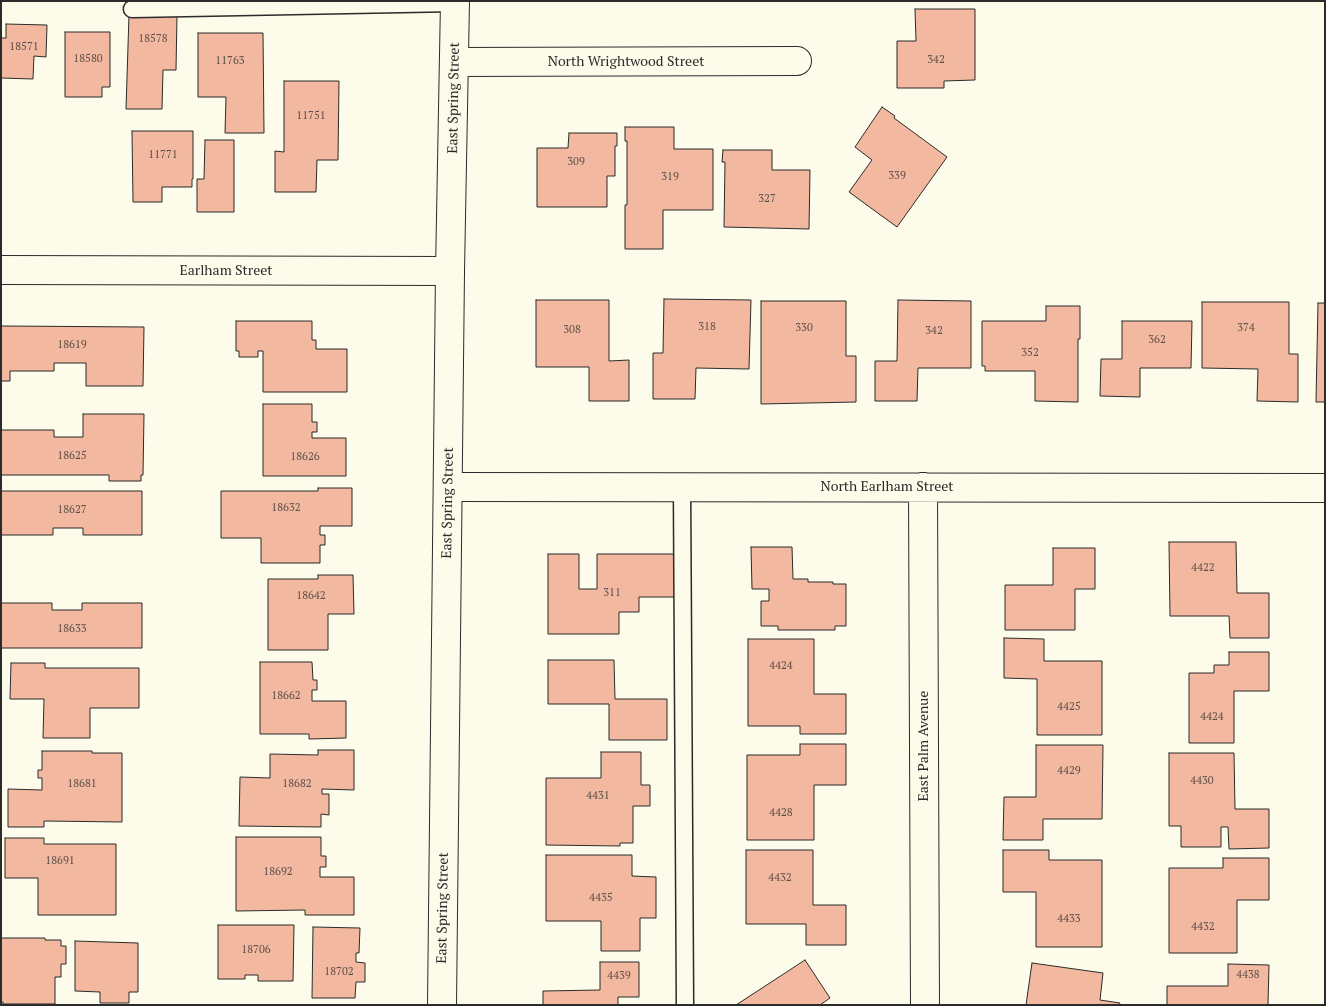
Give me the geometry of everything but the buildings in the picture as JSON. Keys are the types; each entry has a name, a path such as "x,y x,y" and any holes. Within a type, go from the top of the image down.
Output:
{"street":[{"name":"East Spring Street","path":"442,1005 450,271 455,2"},
{"name":"North Wrightwood Street","path":"455,62 797,61"},
{"name":"Earlham Street","path":"1,270 450,271"},
{"name":"North Earlham Street","path":"449,487 1325,488"},
{"name":"East Palm Avenue","path":"923,487 925,1005"}],"lane":[{"path":"132,8 455,2"},
{"path":"682,487 685,1005"}]}
